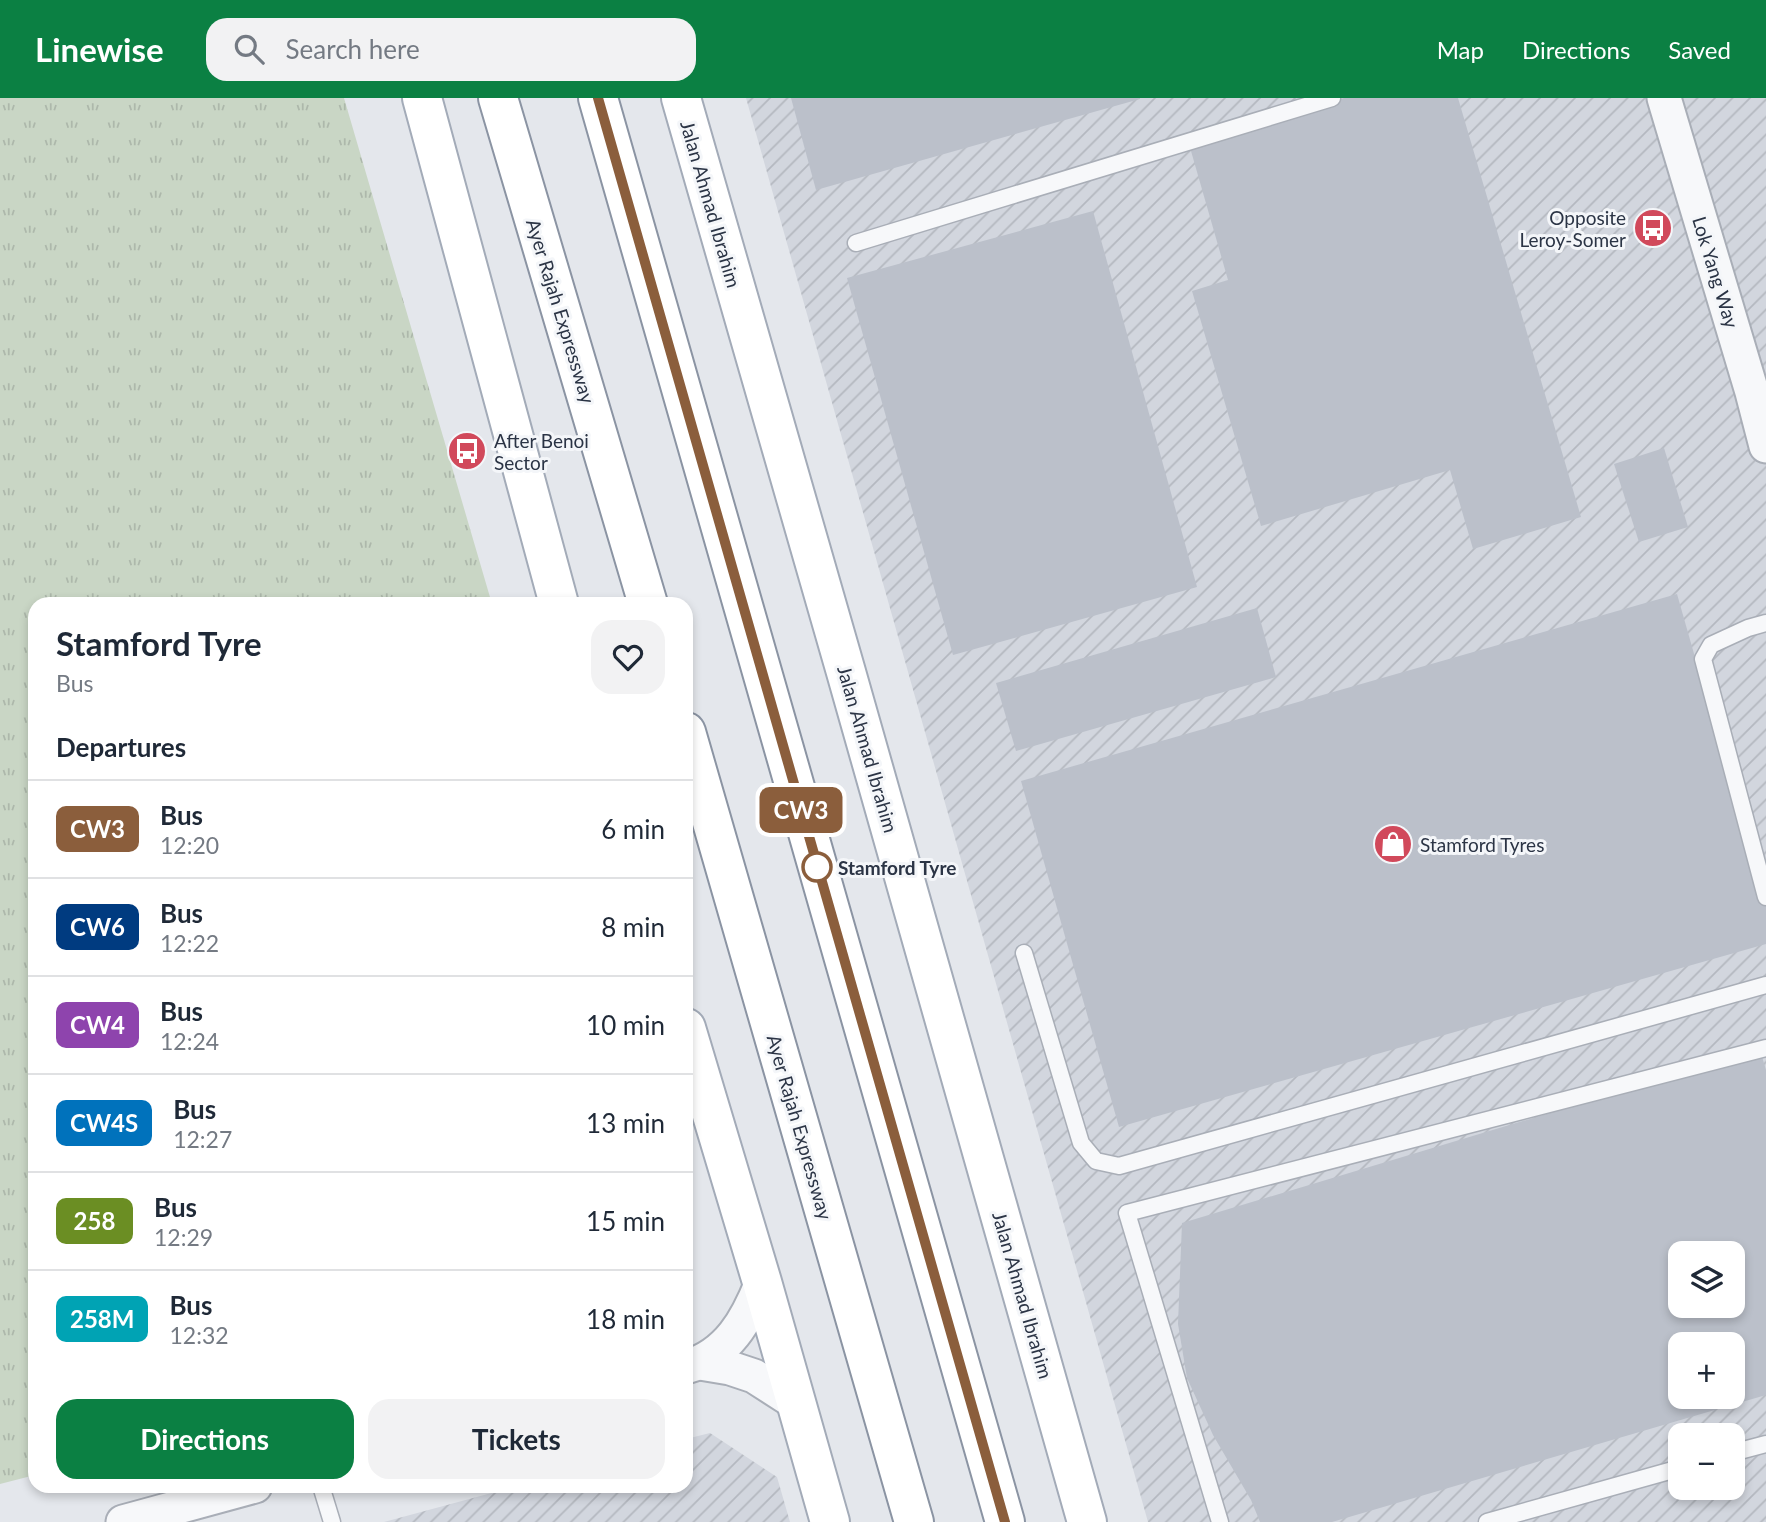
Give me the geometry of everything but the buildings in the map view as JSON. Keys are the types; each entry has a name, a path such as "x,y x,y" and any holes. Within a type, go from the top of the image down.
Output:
{"main road":[{"path":"422,98 557,597"},
{"name":"Ayer Rajah Expressway","path":"498,98 646,597"},
{"path":"598,98 1005,1522"},
{"name":"Jalan Ahmad Ibrahim","path":"681,98 1087,1522"},
{"name":"Ayer Rajah Expressway","path":"693,756 914,1522"},
{"path":"693,1051 830,1522"}],"street":[{"name":"Lok Yang Way","path":"1664,98 1759,390 1766,446"},
{"path":"693,1365 722,1347 739,1330 751,1311 762,1282"},
{"path":"693,1365 730,1368 754,1376 796,1403"},
{"path":"124,1522 230,1493"}],"lane":[{"path":"856,243 1332,98"},
{"path":"1766,623 1748,628 1712,645 1703,659 1766,897"},
{"path":"1024,953 1081,1143 1096,1161 1119,1166 1766,985"},
{"path":"1220,1522 1127,1213 1766,1048"},
{"path":"1745,1450 1766,1444"},
{"path":"1488,1522 1668,1471"},
{"path":"323,1493 331,1522"}],"shaded area":[{"path":"746,98 1766,98 1766,1522 1148,1522"},
{"path":"710,1433 777,1477 790,1522 384,1522 491,1493 693,1493 693,1437"}],"green space":[{"path":"0,98 344,98 490,597 28,597 28,1477 0,1484"}],"bus line":[{"name":"CW3","path":"598,98 1005,1522"}],"place":[{"name":"Opposite Leroy-Somer","path":"1653,228"},
{"name":"After Benoi Sector","path":"467,451"},
{"name":"Stamford Tyres","path":"1393,844"},
{"name":"Stamford Tyre","path":"817,867"}]}
